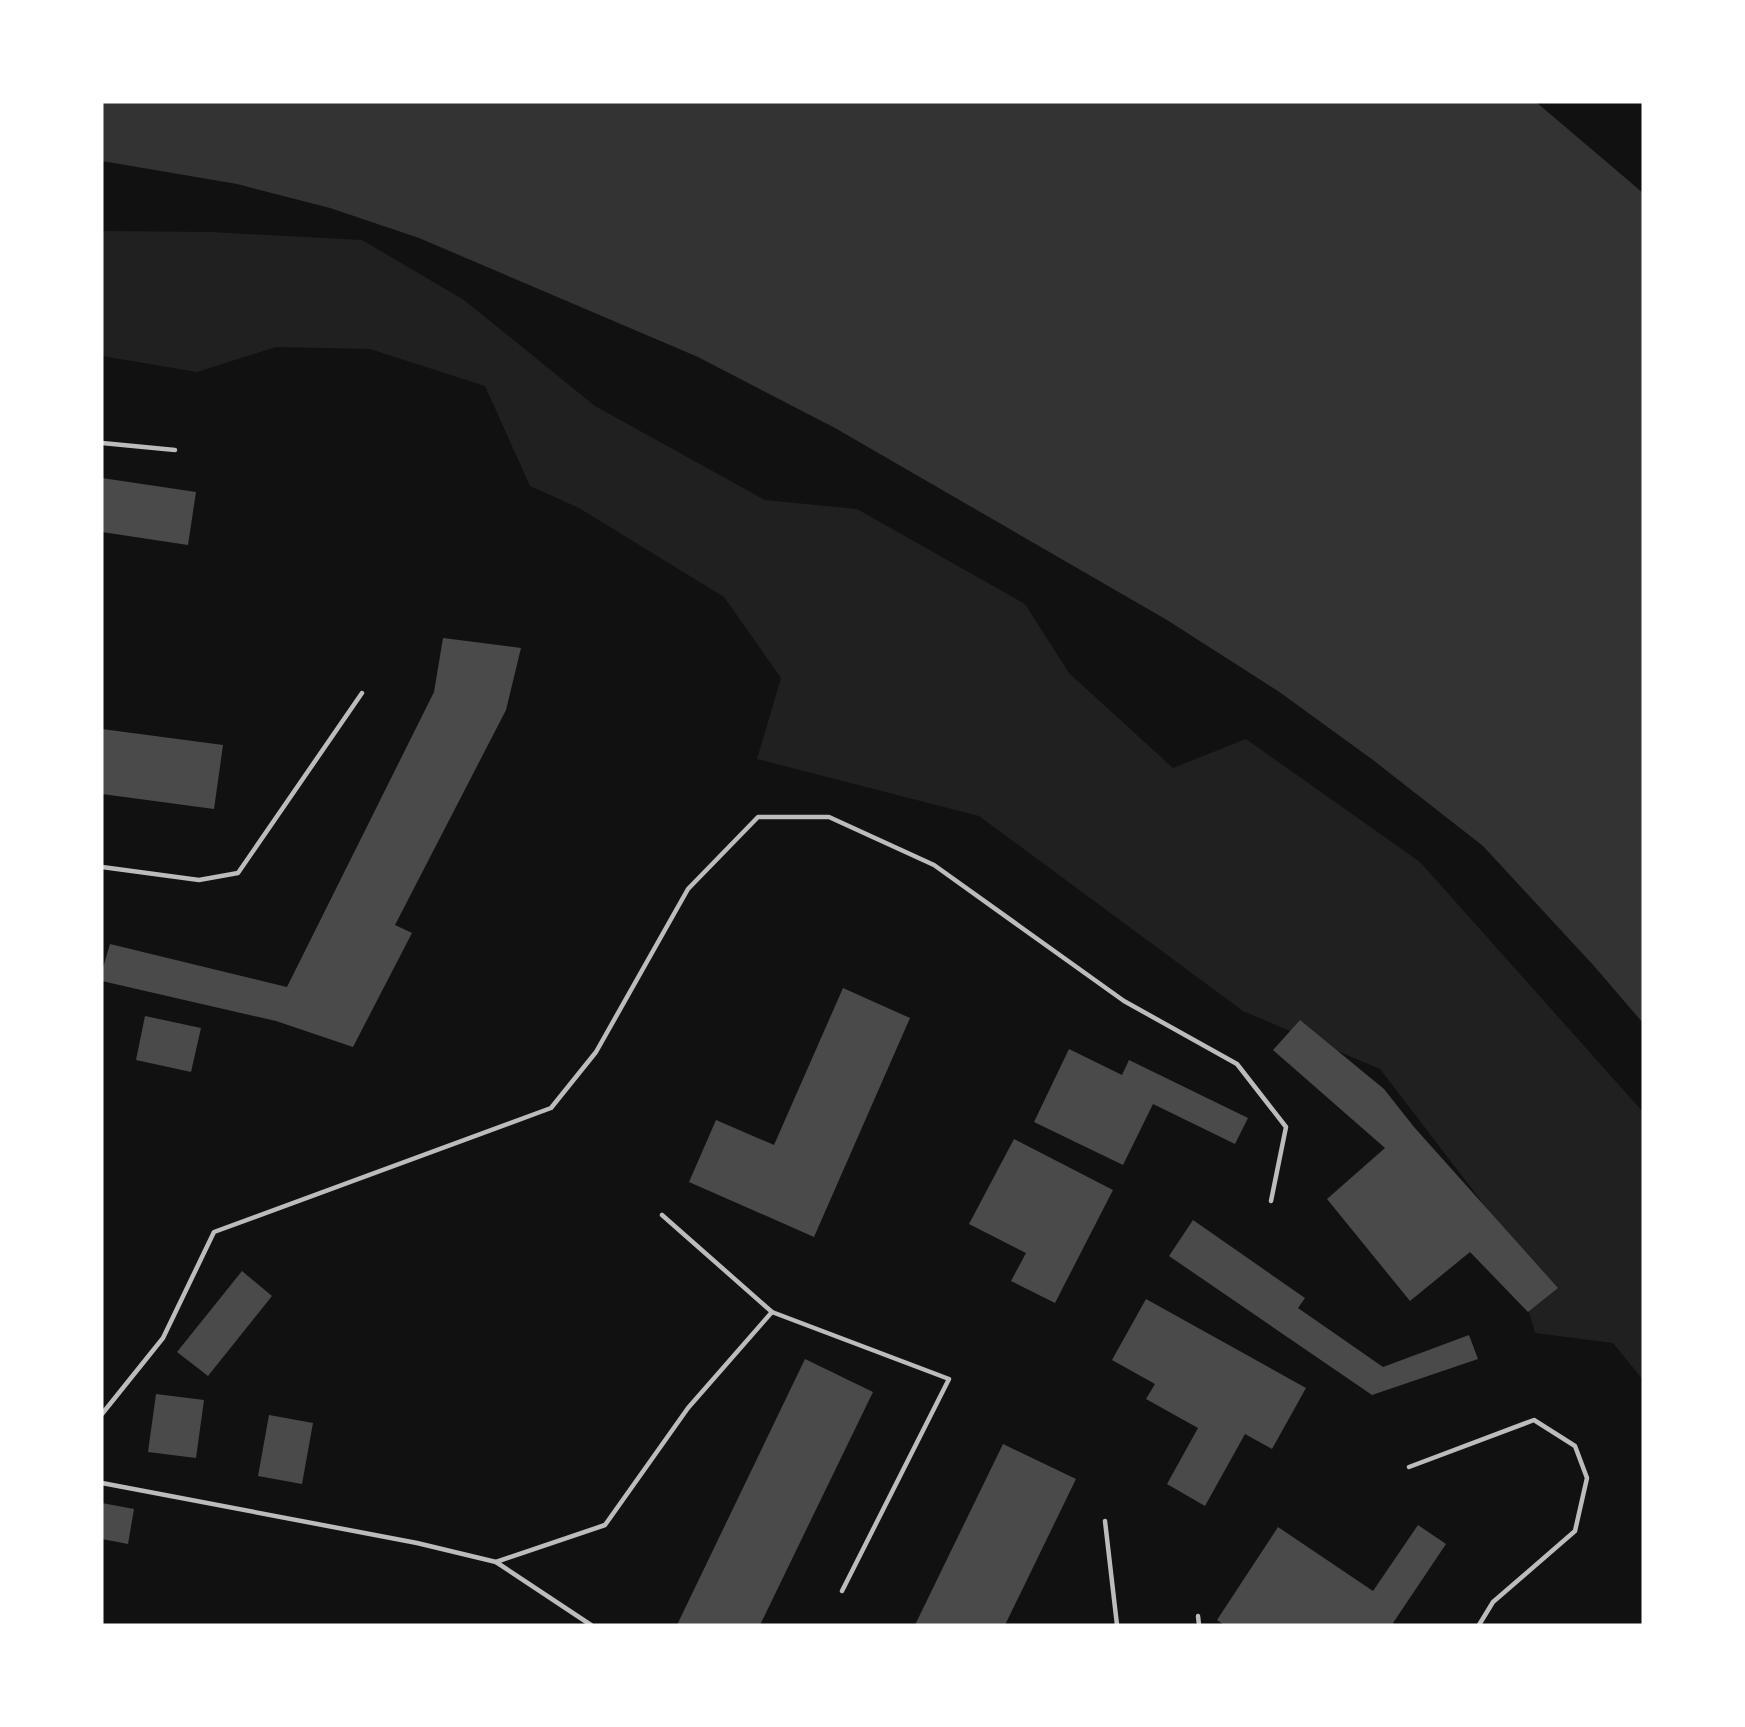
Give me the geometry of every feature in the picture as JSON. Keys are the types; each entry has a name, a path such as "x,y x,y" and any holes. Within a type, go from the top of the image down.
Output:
{"lane":[{"path":"102,443 175,450"},
{"path":"102,867 199,880 238,873 362,693"},
{"path":"102,1413 163,1338 214,1232 551,1108 596,1052 688,889 758,817 830,818 933,865 1124,1001 1237,1064 1286,1127 1271,1201"},
{"path":"662,1215 772,1312 949,1379 842,1591"},
{"path":"496,1562 605,1525 688,1408 772,1312"},
{"path":"1409,1467 1534,1420 1575,1446 1587,1478 1575,1531 1493,1602 1479,1625"},
{"path":"102,1483 417,1543 496,1562 591,1625"},
{"path":"1105,1521 1117,1625"},
{"path":"1198,1616 1199,1625"}],"shaded area":[{"path":"102,102 1536,102 1643,193 1643,1023 1594,966 1483,846 1373,760 1278,691 1167,620 835,428 698,357 419,238 330,208 237,184 102,161"},
{"path":"102,231 211,232 362,240 464,300 595,406 765,500 857,509 1025,604 1069,673 1173,768 1246,739 1420,862 1643,1112 1643,1380 1613,1343 1535,1333 1508,1236 1380,1069 1243,1011 979,816 757,759 781,678 724,597 579,508 530,486 485,386 370,349 276,347 197,372 102,356"}],"building":[{"path":"102,478 196,492 188,545 102,532"},
{"path":"443,638 521,648 506,710 395,925 412,933 353,1047 276,1021 102,981 102,971 110,944 287,987 434,692"},
{"path":"102,729 223,745 214,809 102,794"},
{"path":"843,988 910,1018 814,1237 689,1182 716,1120 774,1145"},
{"path":"145,1016 201,1028 191,1072 136,1060"},
{"path":"1300,1020 1384,1089 1414,1127 1558,1288 1528,1312 1470,1252 1410,1301 1327,1199 1385,1148 1273,1050"},
{"path":"1069,1049 1122,1075 1129,1060 1248,1118 1235,1144 1153,1104 1123,1165 1034,1122"},
{"path":"1014,1139 1113,1190 1055,1303 1011,1281 1026,1253 969,1224"},
{"path":"1193,1220 1305,1298 1298,1308 1383,1367 1469,1335 1478,1359 1372,1395 1169,1256"},
{"path":"242,1271 272,1296 208,1376 177,1352"},
{"path":"1146,1299 1306,1388 1272,1449 1245,1434 1205,1506 1167,1484 1198,1428 1146,1399 1155,1384 1112,1360"},
{"path":"805,1359 873,1392 760,1625 677,1625"},
{"path":"156,1394 204,1400 196,1458 148,1452"},
{"path":"269,1415 313,1423 302,1484 258,1476"},
{"path":"1003,1444 1076,1479 1005,1625 915,1625"},
{"path":"102,1503 134,1509 128,1544 102,1539"},
{"path":"1418,1525 1446,1544 1393,1623 1395,1625 1224,1625 1217,1620 1278,1527 1373,1591"}]}
